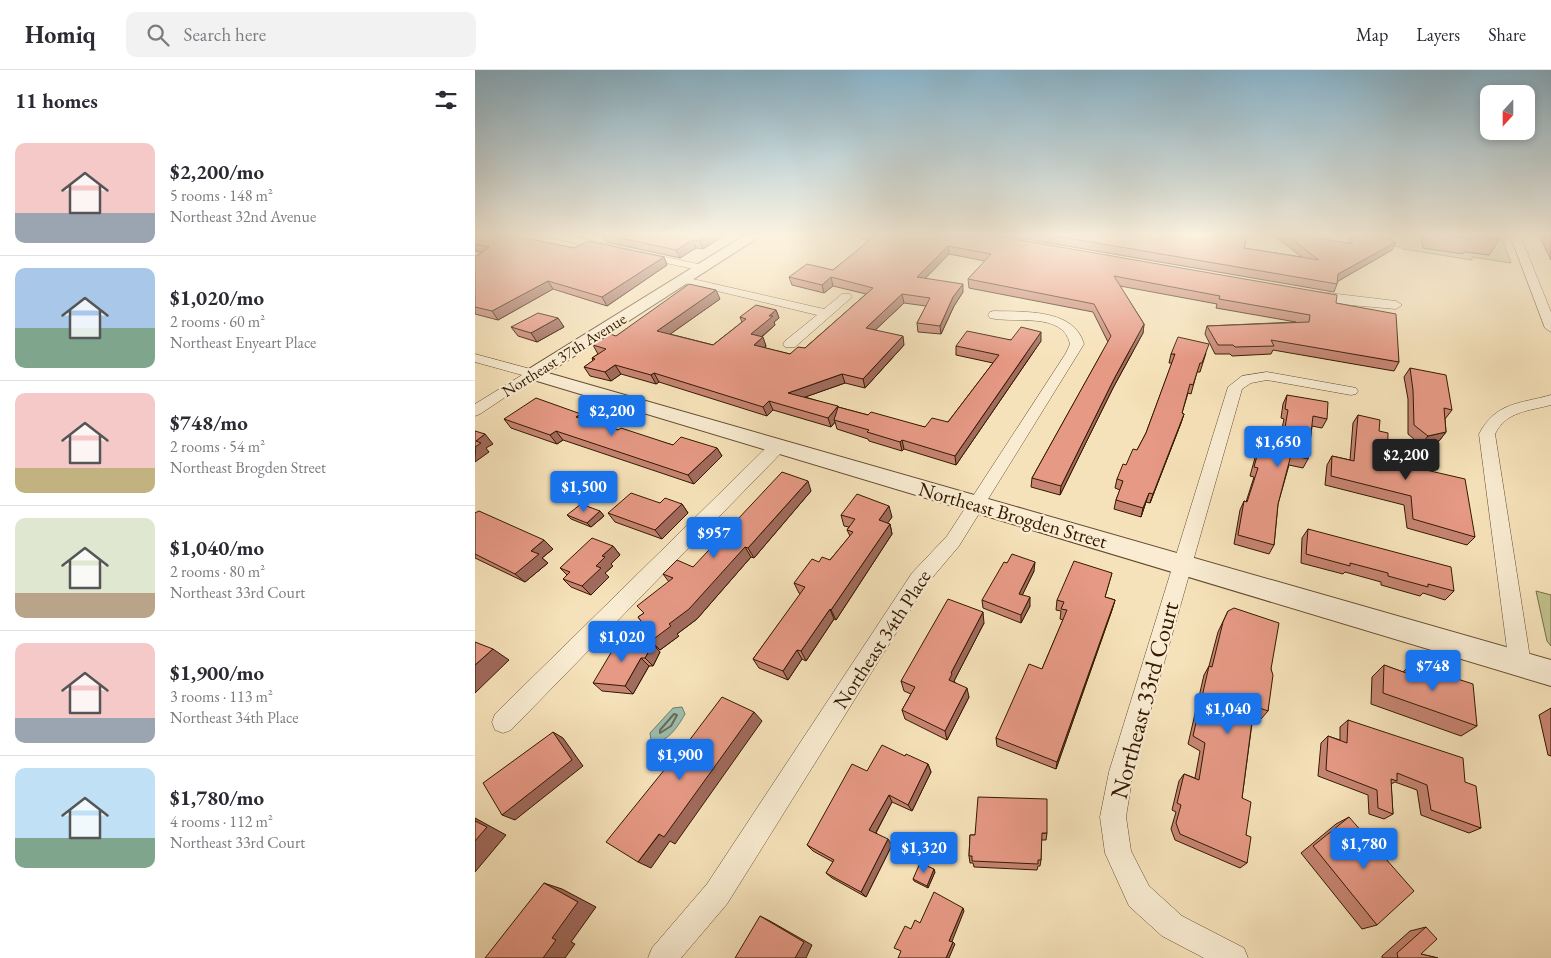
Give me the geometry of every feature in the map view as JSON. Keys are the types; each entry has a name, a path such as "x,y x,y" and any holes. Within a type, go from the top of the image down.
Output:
{"street":[{"name":"Northeast 37th Avenue","path":"475,410 690,276"},
{"path":"1531,276 1551,328"},
{"path":"684,280 826,313"},
{"path":"1302,293 1351,301 1396,305"},
{"path":"790,344 846,297"},
{"name":"Northeast 34th Place","path":"662,958 717,894 919,579 953,541 1077,344 1073,333 1064,326 1054,322 1031,317 995,315"},
{"name":"Northeast Brogden Street","path":"475,358 1551,673"},
{"name":"Northeast 33rd Court","path":"1234,958 1172,926 1139,896 1118,853 1113,817 1121,772 1235,388 1247,379 1267,376 1351,391"},
{"path":"1519,664 1487,434 1491,424 1499,416 1511,410 1551,400"},
{"path":"503,722 778,446"}],"green space":[{"path":"1536,591 1551,595 1551,646 1547,641"}],"water":[{"path":"682,707 685,714 671,734 661,740 651,740 650,733 673,708"}],"building":[{"path":"475,276 634,276 602,297 548,281 492,311 475,307"},
{"path":"918,276 963,284 953,297 940,326 917,323 930,298 902,294 866,328 903,336 863,379 842,374 788,393 838,406 828,418 769,401 763,407 654,373 651,375 615,365 605,372 584,367 595,359 592,358 606,349 593,345 610,334 616,336 689,284 716,290 657,331 713,345 746,319 740,317 756,305 776,310 769,316 773,316 751,334 763,337 754,345 790,354 798,347 805,348 873,288 831,277 822,285 789,277"},
{"path":"970,276 1114,276 1144,324 1114,379 1061,486 1032,478 1111,336 1094,304 968,279"},
{"path":"1116,276 1230,276 1337,295 1336,303 1396,314 1399,362 1271,340 1274,346 1235,347 1233,345 1218,345 1207,326 1309,322 1310,315 1219,299 1220,296"},
{"path":"1293,276 1338,276 1337,284"},
{"path":"538,313 558,318 531,333 511,327"},
{"path":"1021,327 1041,332 955,456 902,440 900,442 867,432 869,430 834,420 838,407 868,415 871,412 925,427 932,418 948,422 999,355 956,346 967,331 1011,340"},
{"path":"1178,337 1209,344 1193,385 1190,384 1182,413 1184,414 1153,494 1149,493 1143,508 1116,500 1123,481 1117,479 1123,464 1126,465 1133,449 1137,450 1146,433 1175,354 1171,354"},
{"path":"1410,368 1446,375 1452,410 1444,408 1446,432 1428,436 1414,425"},
{"path":"1287,395 1328,402 1327,419 1313,416 1308,459 1291,455 1278,504 1274,545 1238,535 1244,501 1247,502 1258,468 1254,467 1263,434 1283,439 1288,410 1285,409"},
{"path":"536,398 581,414 576,417 618,430 621,428 673,445 681,437 717,448 688,475 556,431 550,435 504,419"},
{"path":"1358,415 1380,420 1379,431 1388,433 1387,461 1465,479 1475,537 1413,519 1411,496 1331,476 1332,456 1354,461"},
{"path":"475,431 485,434 476,441 481,443 475,447"},
{"path":"782,472 808,481 748,548 745,547 689,609 651,641 636,625 641,621 638,617 644,613 637,606 673,578 663,574 677,560 693,567"},
{"path":"631,493 660,503 665,498 682,504 655,530 608,513"},
{"path":"857,494 889,506 879,520 890,524 831,610 801,651 797,650 783,671 753,659 805,587 794,583 812,559 819,562 822,557 830,560 853,532 847,530 855,519 841,515"},
{"path":"581,504 600,511 587,523 567,515"},
{"path":"479,511 544,540 531,551 539,554 515,574 475,554 475,513"},
{"path":"1308,529 1451,567 1454,591 1428,584 1428,587 1388,576 1388,573 1350,563 1350,566 1306,554"},
{"path":"592,538 613,546 602,556 605,557 596,566 601,568 582,586 563,579 570,572 560,568"},
{"path":"1012,554 1035,562 1019,594 1030,597 1021,615 982,600 1004,562 1007,563"},
{"path":"1074,561 1112,573 1105,597 1115,600 1057,762 996,738 1029,664 1042,669 1067,610 1061,609 1064,602 1057,600"},
{"path":"948,599 983,612 951,673 949,680 967,688 945,731 902,710 915,687 901,681"},
{"path":"1234,608 1279,623 1271,669 1273,675 1268,711 1254,706 1242,798 1251,802 1246,835 1251,837 1247,863 1180,834 1176,823 1181,805 1177,803 1184,774 1199,780 1205,743 1193,736 1209,666 1212,667 1223,622 1228,611"},
{"path":"618,641 653,644 645,658 641,658 625,686 593,683"},
{"path":"475,642 493,649 475,665"},
{"path":"1384,665 1409,674 1409,666 1437,675 1436,672 1473,684 1477,726 1383,693"},
{"path":"722,697 754,712 664,837 659,834 638,862 606,842 665,769 667,770"},
{"path":"1348,720 1463,758 1465,782 1476,786 1481,828 1431,810 1427,785 1397,773 1397,781 1391,779 1393,814 1378,808 1377,790 1326,770 1328,736 1347,743"},
{"path":"553,732 572,760 502,815 483,783"},
{"path":"882,745 928,764 908,805 889,795 869,830 888,839 861,892 826,873 834,860 807,845 852,764 867,771"},
{"path":"978,797 1047,799 1047,833 1042,833 1041,860 1038,860 1038,864 972,861 972,856 969,856 970,835 975,835"},
{"path":"1349,817 1414,891 1377,925 1313,846"},
{"path":"475,821 487,827 475,841"},
{"path":"920,863 934,869 927,886 913,879"},
{"path":"544,883 578,902 552,938 556,940 543,958 485,958"},
{"path":"934,892 963,908 949,941 953,942 946,958 898,958 901,951 894,948 905,926 911,929 915,920 920,923"},
{"path":"760,916 804,942 795,958 735,958"},
{"path":"1426,927 1437,939 1421,954 1438,958 1398,958 1397,953"}]}
